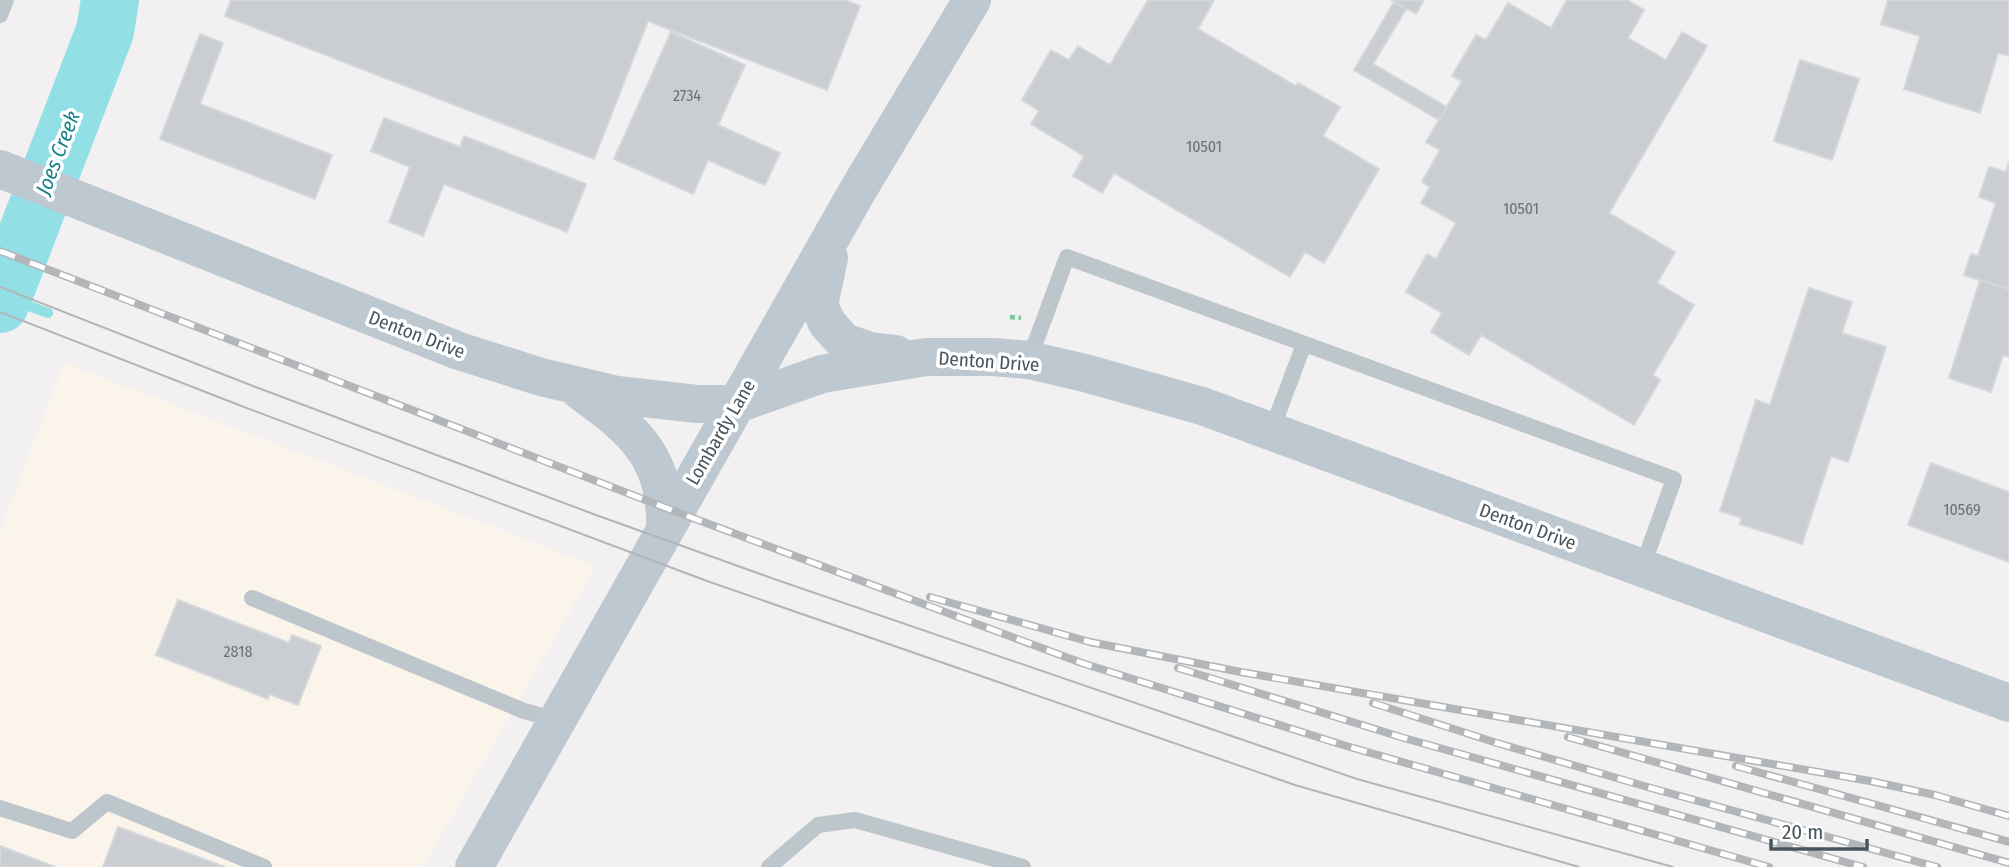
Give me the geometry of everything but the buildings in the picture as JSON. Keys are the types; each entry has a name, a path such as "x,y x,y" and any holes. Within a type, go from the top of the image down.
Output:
{"street":[{"name":"Lombardy Lane","path":"474,867 858,190 972,0"},
{"name":"Denton Drive","path":"0,169 459,352 617,395 697,404 737,404 822,374 926,356 1029,360 1085,373 1202,406 2009,703"},
{"path":"858,190 827,264 819,305 827,323 844,342 870,351 926,356"},
{"path":"570,384 617,418 642,443 659,476 666,501 665,527"}],"lane":[{"path":"0,15 6,0"},
{"path":"1029,360 1067,257 1674,480 1642,568"},
{"path":"1271,432 1304,344"},
{"path":"252,598 524,711 557,720"},
{"path":"0,808 72,831 107,802 264,867"},
{"path":"769,867 818,825 855,820 1023,867"}],"shaded area":[{"path":"64,363 596,566 423,867 0,867 0,531"}],"waterway":[{"name":"Joes Creek","path":"0,304 105,31 110,0"},
{"path":"3,296 48,313"}],"tram line":[{"path":"0,287 253,386 777,580 1357,779 1673,867"},
{"path":"0,312 707,581 1295,785 1579,867"}],"railway":[{"path":"0,251 674,511 1082,663 1343,745 1769,867"},
{"path":"930,597 1090,642 1241,672 1870,781 1935,795 2009,816"},
{"path":"1178,668 1404,738 1863,867"},
{"path":"1373,703 1651,788 1937,867"},
{"path":"1568,737 2009,863"},
{"path":"1736,766 2009,842"}]}
